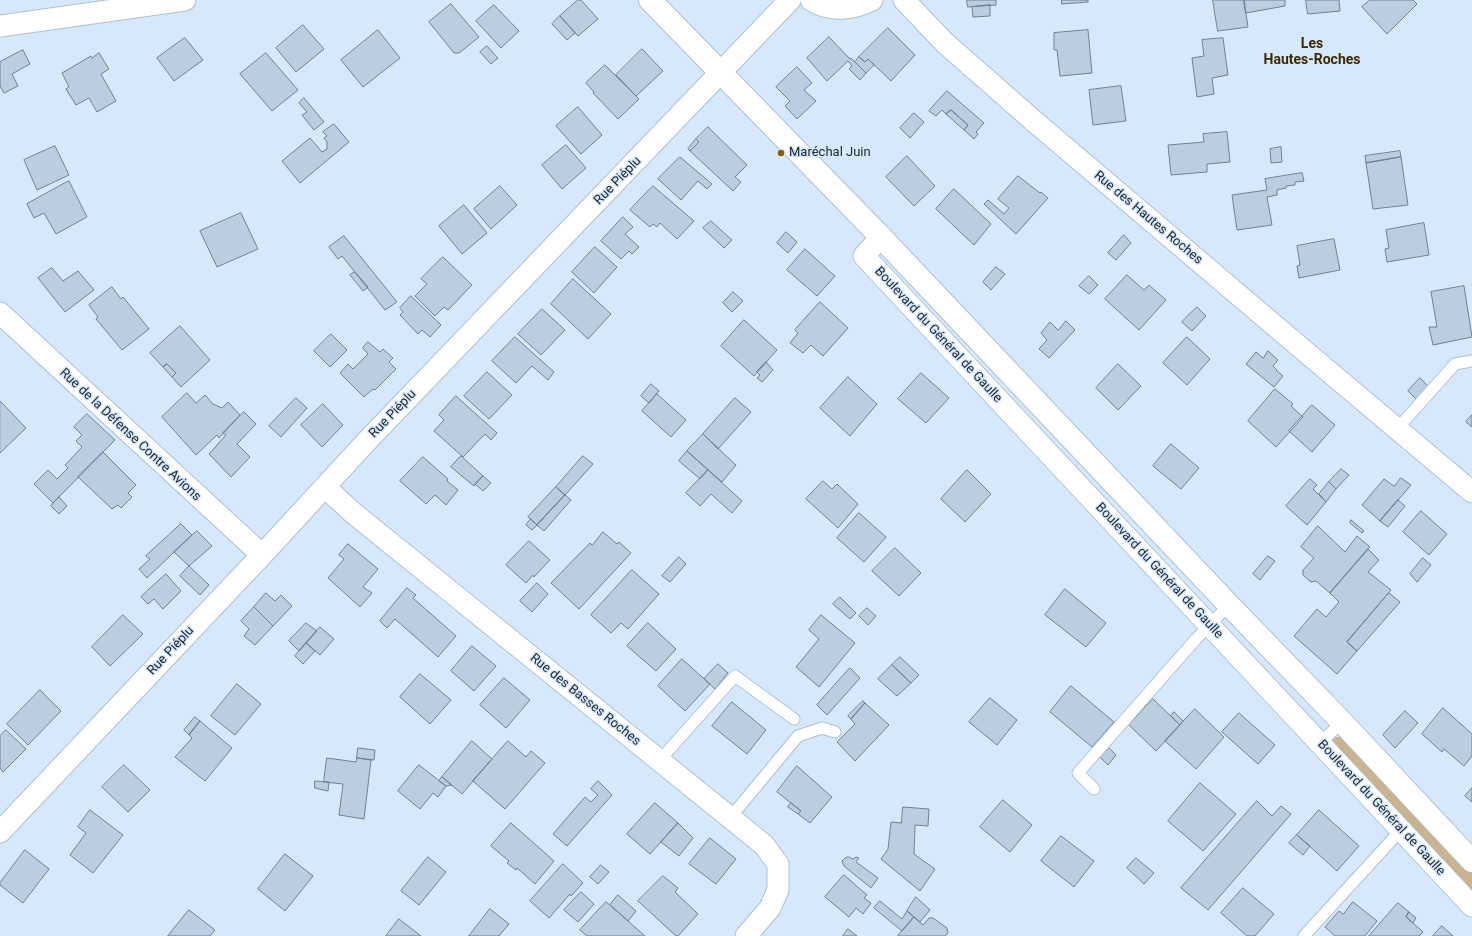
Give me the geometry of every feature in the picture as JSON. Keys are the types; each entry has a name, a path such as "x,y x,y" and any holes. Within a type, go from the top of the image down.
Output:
{"street":[{"path":"0,26 185,0"},
{"name":"Boulevard du Général de Gaulle","path":"650,0 881,237 1472,861"},
{"name":"Rue Piéplu","path":"0,832 262,555 367,441 790,0"},
{"path":"812,0 829,7 846,9 862,5 872,0"},
{"name":"Rue des Hautes Roches","path":"904,0 945,43 1035,122 1472,492"},
{"name":"Boulevard du Général de Gaulle","path":"881,237 864,256 1472,906"},
{"name":"Rue de la Défense Contre Avions","path":"0,313 262,555"},
{"name":"Rue des Basses Roches","path":"325,487 352,512 764,845 778,864 778,890 770,908 746,936"}],"lane":[{"path":"1398,429 1455,364 1472,361"},
{"path":"1045,449 1065,430"},
{"path":"1094,789 1078,773 1196,639 1229,605"},
{"path":"660,761 735,676 794,719"},
{"path":"1320,742 1342,722"},
{"path":"730,818 798,736 822,728 835,732"},
{"path":"1304,936 1401,830"}],"shaded area":[{"path":"1336,737 1342,737 1472,873 1472,900 1329,745"}],"building":[{"path":"578,0 581,0 598,19 578,36 560,16"},
{"path":"967,0 996,0 996,5 968,7"},
{"path":"1062,0 1088,0 1088,2 1062,4"},
{"path":"1213,0 1244,0 1248,27 1218,31"},
{"path":"1244,0 1285,0 1285,6 1246,13"},
{"path":"1306,0 1339,0 1340,11 1308,14"},
{"path":"1370,0 1413,0 1417,4 1387,34 1362,7"},
{"path":"451,4 479,37 459,53 454,53 429,22"},
{"path":"494,5 519,31 501,48 476,21"},
{"path":"990,5 990,16 973,17 972,7"},
{"path":"560,16 575,33 567,40 552,24"},
{"path":"303,25 324,49 296,72 276,48"},
{"path":"888,28 915,55 891,81 868,59 865,62 859,57"},
{"path":"378,30 400,58 363,87 341,60"},
{"path":"1088,30 1092,73 1060,76 1057,50 1054,50 1054,33"},
{"path":"829,37 866,73 860,80 849,69 852,66 848,61 827,81 807,58"},
{"path":"185,38 203,60 174,81 157,58"},
{"path":"1223,38 1228,75 1212,78 1214,94 1197,97 1192,58 1204,56 1202,40"},
{"path":"487,46 498,58 491,64 480,52"},
{"path":"642,49 663,71 636,96 616,75"},
{"path":"23,50 30,64 12,74 18,86 4,93 0,86 0,62"},
{"path":"99,53 109,69 101,74 116,101 97,112 89,98 76,105 66,89 69,87 62,73"},
{"path":"266,53 298,90 272,111 240,74"},
{"path":"859,57 865,62 868,59 874,65 866,73 855,62"},
{"path":"605,65 639,99 618,119 593,93 594,92 586,83"},
{"path":"797,67 812,83 804,90 816,101 797,119 785,106 790,101 776,87"},
{"path":"1121,86 1126,121 1093,125 1089,90"},
{"path":"947,91 984,123 976,132 978,134 974,139 964,130 968,125 951,110 946,114 942,110 936,116 929,111"},
{"path":"304,98 324,122 314,130 302,115 307,112 299,103"},
{"path":"578,107 602,135 581,154 556,126"},
{"path":"951,110 968,125 964,130 946,114"},
{"path":"914,113 924,122 910,138 900,128"},
{"path":"334,124 349,142 300,183 282,161 310,138 322,152 327,149 327,142 324,138 327,136 323,132"},
{"path":"708,127 747,165 735,177 741,182 733,191 690,151 699,142 696,139"},
{"path":"1227,132 1230,162 1207,164 1207,172 1171,175 1168,145 1204,142 1203,134"},
{"path":"696,139 699,142 690,151 688,149"},
{"path":"566,145 586,168 562,189 542,165"},
{"path":"55,146 69,175 37,190 24,160"},
{"path":"1281,147 1282,162 1271,163 1270,149"},
{"path":"1400,151 1401,157 1366,163 1365,156"},
{"path":"907,156 935,186 914,206 886,177"},
{"path":"680,157 712,184 707,189 698,181 681,200 658,179"},
{"path":"1401,157 1408,205 1373,209 1366,163"},
{"path":"1302,173 1304,181 1295,182 1295,185 1286,186 1286,188 1277,190 1277,195 1267,197 1272,225 1237,230 1232,195 1267,190 1265,179"},
{"path":"1018,176 1048,198 1016,234 984,204 988,200 1004,214 1009,208 998,199"},
{"path":"69,181 87,217 56,234 44,213 34,218 27,204"},
{"path":"500,186 517,205 491,229 474,209"},
{"path":"653,186 694,221 677,239 660,223 657,227 653,224 650,227 630,210"},
{"path":"954,189 991,224 974,245 936,209"},
{"path":"464,205 487,233 462,254 439,226"},
{"path":"241,213 258,249 217,267 200,231"},
{"path":"623,217 633,227 625,234 639,247 632,254 629,251 621,259 601,241"},
{"path":"711,221 732,240 724,248 703,228"},
{"path":"1424,223 1429,255 1387,262 1385,249 1389,248 1386,230"},
{"path":"786,232 797,242 788,253 777,243"},
{"path":"1124,235 1131,243 1116,260 1108,253"},
{"path":"344,236 397,302 385,310 342,256 338,259 329,247"},
{"path":"1334,239 1340,270 1299,278 1297,266 1300,265 1297,246"},
{"path":"595,247 617,267 594,293 572,272"},
{"path":"805,249 835,276 817,296 787,270"},
{"path":"443,257 472,285 448,310 444,307 435,316 415,296 427,284 421,279"},
{"path":"996,267 1005,274 991,290 983,282"},
{"path":"52,268 63,281 78,271 94,290 65,312 38,278"},
{"path":"355,272 368,287 363,291 350,275"},
{"path":"1127,275 1144,290 1149,285 1166,300 1139,330 1105,299"},
{"path":"1089,276 1098,285 1089,294 1079,286"},
{"path":"573,279 611,314 588,339 551,304"},
{"path":"1464,286 1472,337 1433,345 1429,327 1437,327 1431,292"},
{"path":"112,287 121,299 123,297 149,329 122,350 96,319 98,317 89,305"},
{"path":"733,292 743,301 732,312 723,303"},
{"path":"411,296 441,325 430,337 422,330 418,334 400,315 403,312 400,308"},
{"path":"820,302 848,328 823,356 811,345 803,353 790,343 798,333 795,330"},
{"path":"1197,307 1206,316 1192,331 1182,322"},
{"path":"542,309 565,330 541,355 518,334"},
{"path":"744,320 777,350 754,376 721,346"},
{"path":"1066,321 1075,330 1049,358 1039,349 1047,340 1041,333 1050,322 1058,330"},
{"path":"180,326 210,360 181,387 172,377 176,373 167,364 163,367 150,353"},
{"path":"331,334 347,350 330,367 314,351"},
{"path":"515,337 554,372 548,380 532,366 516,383 492,361"},
{"path":"1187,337 1210,359 1187,385 1163,363"},
{"path":"368,342 380,352 383,349 393,358 389,362 396,369 375,390 373,389 364,397 340,373 348,364 353,369 368,354 363,348"},
{"path":"1268,351 1278,360 1273,366 1283,376 1274,387 1246,364 1256,352 1263,358"},
{"path":"766,362 773,370 762,382 757,378 760,375 757,372"},
{"path":"167,364 176,373 172,377 163,367"},
{"path":"1118,364 1141,386 1118,410 1096,388"},
{"path":"487,372 512,395 489,419 464,396"},
{"path":"921,373 949,398 926,423 898,399"},
{"path":"848,377 877,404 850,436 820,408"},
{"path":"1420,378 1430,388 1418,401 1408,391"},
{"path":"651,384 659,391 649,403 641,396"},
{"path":"1275,389 1293,404 1291,406 1303,417 1276,447 1248,421"},
{"path":"187,393 196,403 205,395 213,404 222,408 228,402 240,415 219,438 217,435 196,455 162,417"},
{"path":"657,394 686,420 671,437 642,411"},
{"path":"456,396 497,433 491,440 485,434 463,457 434,431 444,420 439,415"},
{"path":"296,398 307,408 281,437 269,426"},
{"path":"735,398 751,412 718,449 703,434"},
{"path":"0,401 26,428 0,453"},
{"path":"323,404 343,425 322,447 301,425"},
{"path":"1312,405 1335,425 1312,452 1289,431"},
{"path":"244,412 256,424 237,444 250,457 231,477 209,454 226,435 223,433"},
{"path":"87,414 115,440 53,503 34,484 48,470 57,479 68,468 65,465 82,447 76,441 82,435 74,427"},
{"path":"1472,415 1472,427 1466,422"},
{"path":"703,434 736,465 722,482 687,451"},
{"path":"1171,444 1199,468 1181,489 1153,466"},
{"path":"687,451 708,470 700,479 679,461"},
{"path":"103,452 136,485 128,493 132,497 121,508 118,505 112,509 78,477"},
{"path":"461,456 483,476 474,486 451,467"},
{"path":"583,456 593,464 565,495 556,487"},
{"path":"423,457 458,490 446,505 435,495 426,504 400,481"},
{"path":"1341,469 1349,475 1336,489 1329,482"},
{"path":"708,470 742,501 732,513 711,494 700,506 686,493"},
{"path":"967,470 991,494 965,522 941,499"},
{"path":"483,476 491,483 483,491 475,484"},
{"path":"1401,478 1411,485 1380,521 1362,505 1384,479 1394,486"},
{"path":"1310,479 1317,485 1313,489 1326,502 1307,525 1286,506"},
{"path":"823,481 832,489 837,484 858,504 838,528 806,499"},
{"path":"1329,482 1336,489 1326,502 1319,494"},
{"path":"556,487 565,495 537,525 528,517"},
{"path":"565,495 571,500 544,531 537,525"},
{"path":"59,497 67,506 59,514 51,506"},
{"path":"1398,500 1405,506 1388,527 1380,521"},
{"path":"1421,511 1447,534 1429,555 1403,532"},
{"path":"859,513 886,537 864,562 837,538"},
{"path":"531,519 537,525 532,530 526,525"},
{"path":"1351,520 1364,531 1362,533 1350,523"},
{"path":"181,524 192,535 147,578 139,569 150,559 146,556"},
{"path":"1318,526 1345,552 1357,536 1370,547 1330,593 1316,581 1311,582 1303,575 1303,570 1314,558 1301,547"},
{"path":"197,531 212,546 189,566 174,552"},
{"path":"603,532 617,544 619,542 631,553 579,609 551,583 590,543 592,545"},
{"path":"529,541 550,560 534,577 533,575 526,583 506,565"},
{"path":"348,544 378,569 363,587 372,593 360,607 328,578 344,559 339,555"},
{"path":"895,548 921,573 899,596 872,571"},
{"path":"1368,549 1379,560 1368,572 1391,590 1347,642 1357,651 1337,674 1294,636 1317,609 1326,617 1339,602 1330,593"},
{"path":"1268,556 1275,561 1260,580 1253,574"},
{"path":"679,557 686,564 670,582 662,576"},
{"path":"1423,558 1431,565 1417,582 1410,574"},
{"path":"189,566 209,585 200,595 180,576"},
{"path":"632,570 659,594 628,629 621,623 611,633 591,615"},
{"path":"166,574 181,591 163,609 154,599 148,604 141,597"},
{"path":"537,583 548,594 532,612 520,601"},
{"path":"407,588 416,595 413,598 456,636 438,657 395,619 387,628 380,621"},
{"path":"1065,589 1106,623 1086,647 1045,615"},
{"path":"266,593 275,601 281,595 292,606 273,626 254,607"},
{"path":"1389,593 1400,602 1357,651 1347,642"},
{"path":"840,597 856,613 850,619 833,604"},
{"path":"254,607 273,626 255,645 244,636 249,629 241,621"},
{"path":"867,608 876,616 868,625 859,616"},
{"path":"123,615 143,634 110,666 92,647"},
{"path":"821,615 855,643 819,687 796,667 819,639 809,630"},
{"path":"306,623 317,631 299,651 289,641"},
{"path":"648,623 676,649 656,671 627,646"},
{"path":"320,627 334,639 320,655 306,643"},
{"path":"306,643 315,651 303,664 295,656"},
{"path":"472,646 496,666 474,691 451,671"},
{"path":"900,657 919,675 911,683 892,665"},
{"path":"682,659 710,684 685,711 658,686"},
{"path":"718,664 728,673 715,689 704,679"},
{"path":"892,665 911,683 897,696 878,679"},
{"path":"850,668 860,678 827,715 817,705"},
{"path":"420,674 451,700 430,724 400,697"},
{"path":"504,678 530,700 506,728 480,705"},
{"path":"237,684 261,704 235,735 211,716"},
{"path":"1071,686 1114,722 1092,747 1050,712"},
{"path":"40,690 61,711 28,745 7,724"},
{"path":"990,698 1017,720 997,745 969,722"},
{"path":"1153,699 1180,725 1156,751 1129,725"},
{"path":"863,701 865,703 851,719 848,716"},
{"path":"732,702 766,730 747,754 712,726"},
{"path":"865,703 889,725 855,761 837,742 855,724 851,719"},
{"path":"1443,708 1472,734 1472,756 1464,766 1444,749 1442,752 1422,734"},
{"path":"1195,709 1224,737 1196,769 1165,741"},
{"path":"1405,711 1418,723 1395,748 1383,735"},
{"path":"1174,712 1183,721 1180,725 1171,716"},
{"path":"1239,713 1275,745 1258,764 1222,732"},
{"path":"195,717 200,721 189,735 184,730"},
{"path":"200,721 232,748 205,781 175,757 192,738 189,735"},
{"path":"6,730 26,749 3,772 0,768 0,736"},
{"path":"472,741 492,759 462,794 442,777"},
{"path":"508,741 526,757 531,751 545,763 505,809 473,781"},
{"path":"358,748 375,750 374,760 357,758"},
{"path":"1109,748 1116,755 1108,765 1100,757"},
{"path":"327,758 356,762 357,758 371,760 364,819 339,815 343,784 324,782"},
{"path":"124,765 150,790 128,812 102,787"},
{"path":"419,765 446,786 438,797 433,793 420,809 398,791"},
{"path":"797,766 832,797 810,823 798,814 801,811 777,792"},
{"path":"442,777 452,785 446,786 439,781"},
{"path":"315,781 329,782 328,791 315,788"},
{"path":"598,781 612,795 567,846 553,834 585,797 591,802 598,795 591,789"},
{"path":"1200,783 1236,814 1203,851 1168,821"},
{"path":"1472,788 1472,802 1465,796"},
{"path":"1003,800 1032,825 1010,852 980,827"},
{"path":"1257,801 1272,816 1281,806 1291,814 1208,910 1181,888"},
{"path":"655,803 678,823 650,854 627,834"},
{"path":"791,803 801,811 798,814 788,807"},
{"path":"903,807 929,809 928,826 915,825 914,854 935,869 920,891 881,859 888,849 891,822 901,823"},
{"path":"90,810 123,835 93,873 70,855 86,833 78,827"},
{"path":"1319,810 1359,846 1337,871 1297,835"},
{"path":"511,823 554,861 535,884 517,868 516,870 507,863 509,861 491,846"},
{"path":"678,823 693,838 679,856 661,842"},
{"path":"1297,835 1310,846 1303,855 1289,843"},
{"path":"1061,836 1094,861 1074,887 1041,861"},
{"path":"710,838 736,859 716,884 689,864"},
{"path":"25,850 49,869 23,903 0,885 0,883"},
{"path":"285,854 313,876 285,911 258,889"},
{"path":"428,857 446,872 419,905 401,891"},
{"path":"849,857 853,859 856,857 859,858 856,862 878,878 871,888 844,866 842,861"},
{"path":"1136,858 1154,873 1144,884 1127,868"},
{"path":"563,864 583,883 571,896 570,894 549,918 530,901"},
{"path":"601,865 609,872 598,884 590,877"},
{"path":"844,875 867,895 864,898 871,903 863,914 856,908 849,917 825,897"},
{"path":"663,876 678,888 675,892 698,914 678,936 676,936 638,901"},
{"path":"1243,888 1274,914 1255,936 1247,936 1221,913"},
{"path":"581,892 594,904 578,922 564,910"},
{"path":"618,895 636,911 628,921 610,905"},
{"path":"916,897 930,910 920,922 907,911"},
{"path":"880,901 902,919 907,911 914,917 902,931 874,908"},
{"path":"606,902 645,936 587,936 580,930"},
{"path":"1353,902 1377,921 1365,936 1335,936 1325,927 1339,911 1343,914"},
{"path":"1398,903 1409,912 1406,917 1423,932 1419,936 1369,936"},
{"path":"490,909 509,924 499,936 469,936"},
{"path":"189,910 215,930 210,936 168,936"},
{"path":"1409,912 1416,918 1413,923 1406,917"},
{"path":"914,917 923,925 929,918 933,918 947,928 948,933 945,936 898,936"},
{"path":"399,919 421,936 386,936"},
{"path":"1442,926 1453,936 1433,936"},
{"path":"848,929 857,936 843,936"}],"place":[{"name":"Maréchal Juin","path":"781,153"}],"district":[{"name":"Les Hautes-Roches","path":"1312,52"}]}
